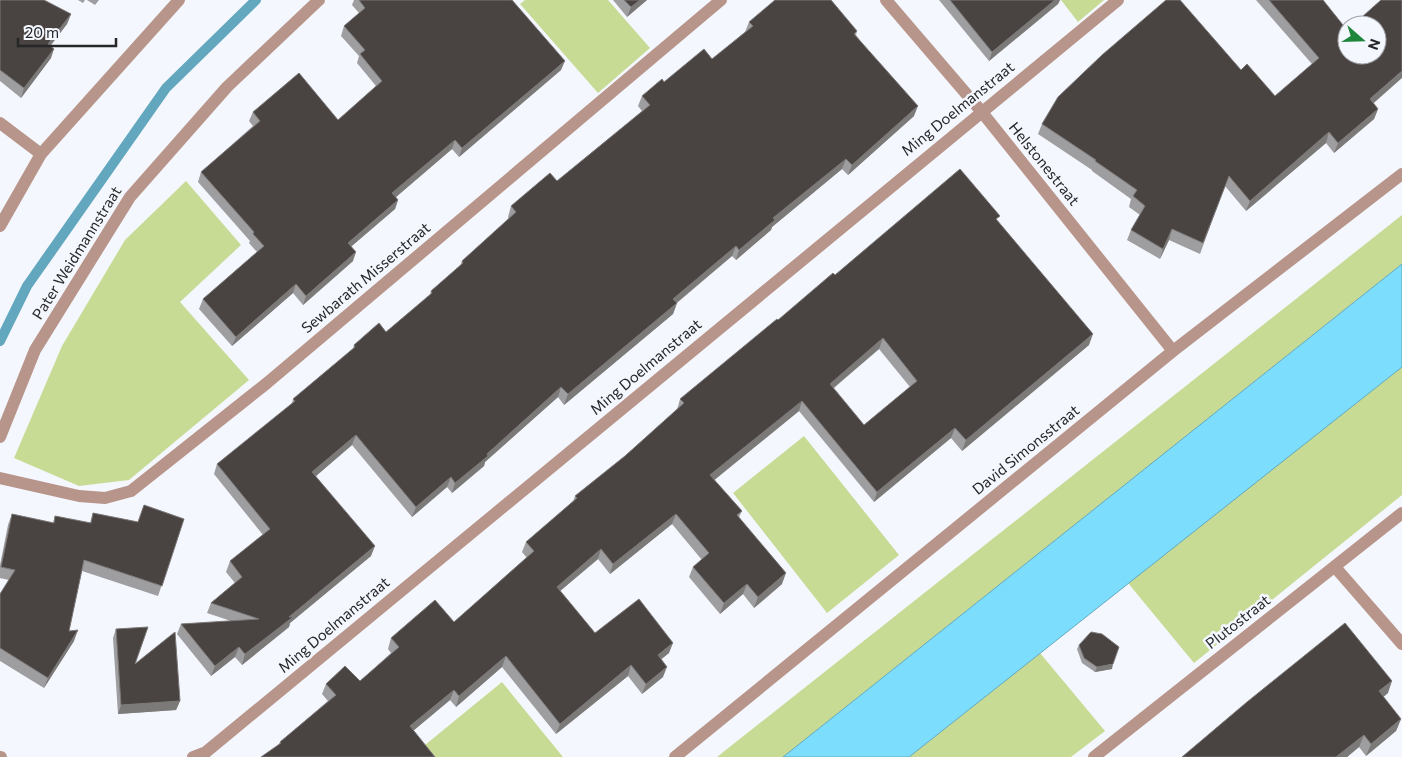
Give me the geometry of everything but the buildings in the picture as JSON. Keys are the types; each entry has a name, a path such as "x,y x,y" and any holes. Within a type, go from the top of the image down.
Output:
{"street":[{"path":"0,226 41,154 179,0"},
{"name":"Pater Weidmannstraat","path":"0,437 35,350 130,197 227,87 319,0"},
{"name":"Sewbarath Misserstraat","path":"0,478 79,496 105,498 131,491 267,383 721,0"},
{"name":"Helstonestraat","path":"886,0 982,111 1173,351"},
{"name":"Ming Doelmanstraat","path":"193,757 206,752 1118,0"},
{"path":"0,123 41,154"},
{"name":"David Simonsstraat","path":"675,757 1173,351 1402,174"},
{"name":"Plutostraat","path":"1094,757 1402,513"},
{"path":"1335,567 1402,644"}],"green space":[{"path":"525,0 608,0 650,48 598,93 520,4"},
{"path":"1061,0 1104,0 1078,22"},
{"path":"186,181 241,245 180,302 249,380 129,480 79,486 14,458 62,346 125,240"},
{"path":"1402,215 1402,264 783,757 717,757"},
{"path":"1402,367 1402,495 1194,663 1128,583"},
{"path":"804,436 899,555 827,613 733,493"},
{"path":"1040,653 1105,731 1071,757 909,757"},
{"path":"502,682 563,757 435,757 425,745"}],"water":[{"path":"1402,264 1402,367 909,757 783,757"}],"waterway":[{"path":"0,341 27,286 166,88 256,0"}]}
